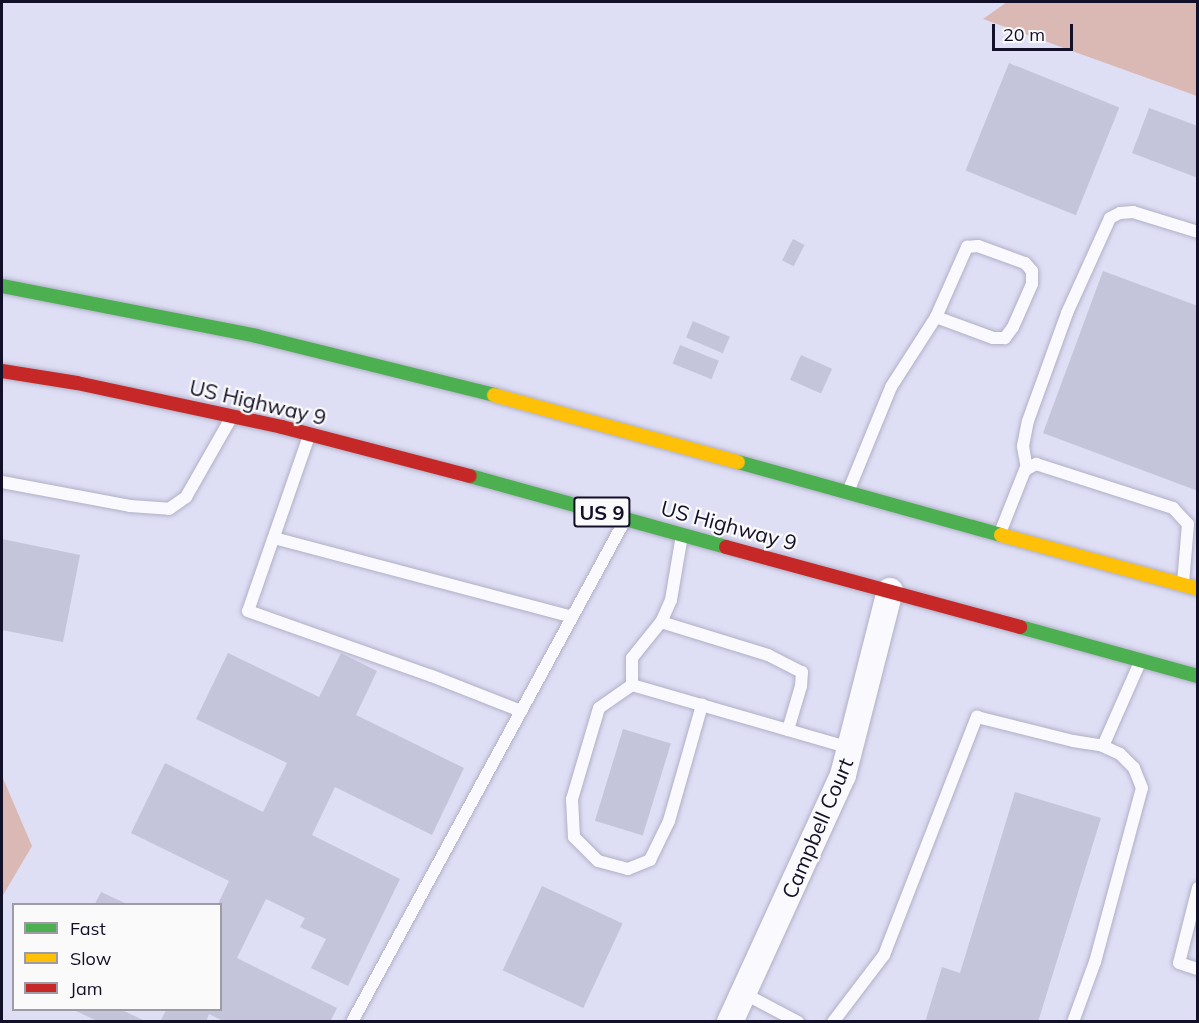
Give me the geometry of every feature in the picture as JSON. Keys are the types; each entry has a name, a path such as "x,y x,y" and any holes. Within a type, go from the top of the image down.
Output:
{"highway":[{"path":"2,286 256,336 416,374 1197,590"},
{"name":"US Highway 9","path":"2,371 77,384 310,435 682,534 1197,676"}],"street":[{"name":"Campbell Court","path":"730,1022 745,994 843,775 890,591"}],"lane":[{"path":"999,534 1027,469 1023,446 1028,421 1067,313 1110,218 1120,213 1133,212 1197,232"},
{"path":"847,493 891,387 936,317 967,247 978,246 1025,263 1032,271 1032,284 1013,327 1005,338 993,338 936,317"},
{"path":"2,483 130,506 169,508 186,497 232,417"},
{"path":"310,435 248,611 432,676 521,711"},
{"path":"1027,469 1036,464 1173,508 1193,522 1183,585"},
{"path":"352,1022 626,519"},
{"path":"632,685 632,658 661,622 671,600 682,534"},
{"path":"274,538 572,617"},
{"path":"661,622 768,655 802,672 801,686 788,730"},
{"path":"1104,746 1140,660"},
{"path":"632,685 850,748"},
{"path":"632,685 599,708 572,799 574,837 598,861 628,869 650,860 669,821 702,705"},
{"path":"833,1022 884,955 977,717 1073,741 1104,746 1120,754 1134,768 1142,788 1095,962 1073,1022"},
{"path":"1197,888 1179,963 1197,969"},
{"path":"745,994 798,1022"}],"shaded area":[{"path":"1007,2 1197,2 1197,96 983,19"},
{"path":"2,776 32,846 2,897"}],"building":[{"path":"1009,63 1119,108 1076,215 966,171"},
{"path":"1149,108 1198,126 1198,178 1132,153"},
{"path":"793,239 805,245 794,266 782,260"},
{"path":"1103,271 1198,306 1198,491 1043,433"},
{"path":"693,321 730,337 723,353 686,338"},
{"path":"680,345 719,361 711,379 673,364"},
{"path":"801,355 832,369 821,393 790,380"},
{"path":"2,539 80,555 63,642 2,630"},
{"path":"228,653 319,697 341,653 377,671 356,715 464,768 432,835 335,787 312,835 400,879 348,986 311,968 326,939 300,927 305,918 266,899 237,958 337,1008 330,1022 225,1022 209,1014 206,1022 160,1022 166,1011 222,1011 222,903 218,903 229,881 131,833 165,763 263,812 287,763 196,719"},
{"path":"623,729 671,744 643,835 595,821"},
{"path":"1015,792 1101,818 1038,1022 925,1022 942,967 960,973"},
{"path":"542,886 623,924 583,1008 503,970"},
{"path":"101,892 125,903 96,903"},
{"path":"76,1011 124,1011 147,1022 99,1022"}],"traffic: fast":[{"path":"2,286 256,336 494,395"},
{"path":"738,462 1001,535"},
{"path":"470,476 726,547"},
{"path":"1020,627 1198,676"}],"traffic: slow":[{"path":"494,395 738,462"},
{"path":"1001,535 1198,589"}],"traffic: jam":[{"path":"2,371 77,383 282,427 470,476"},
{"path":"726,547 1020,627"}]}
